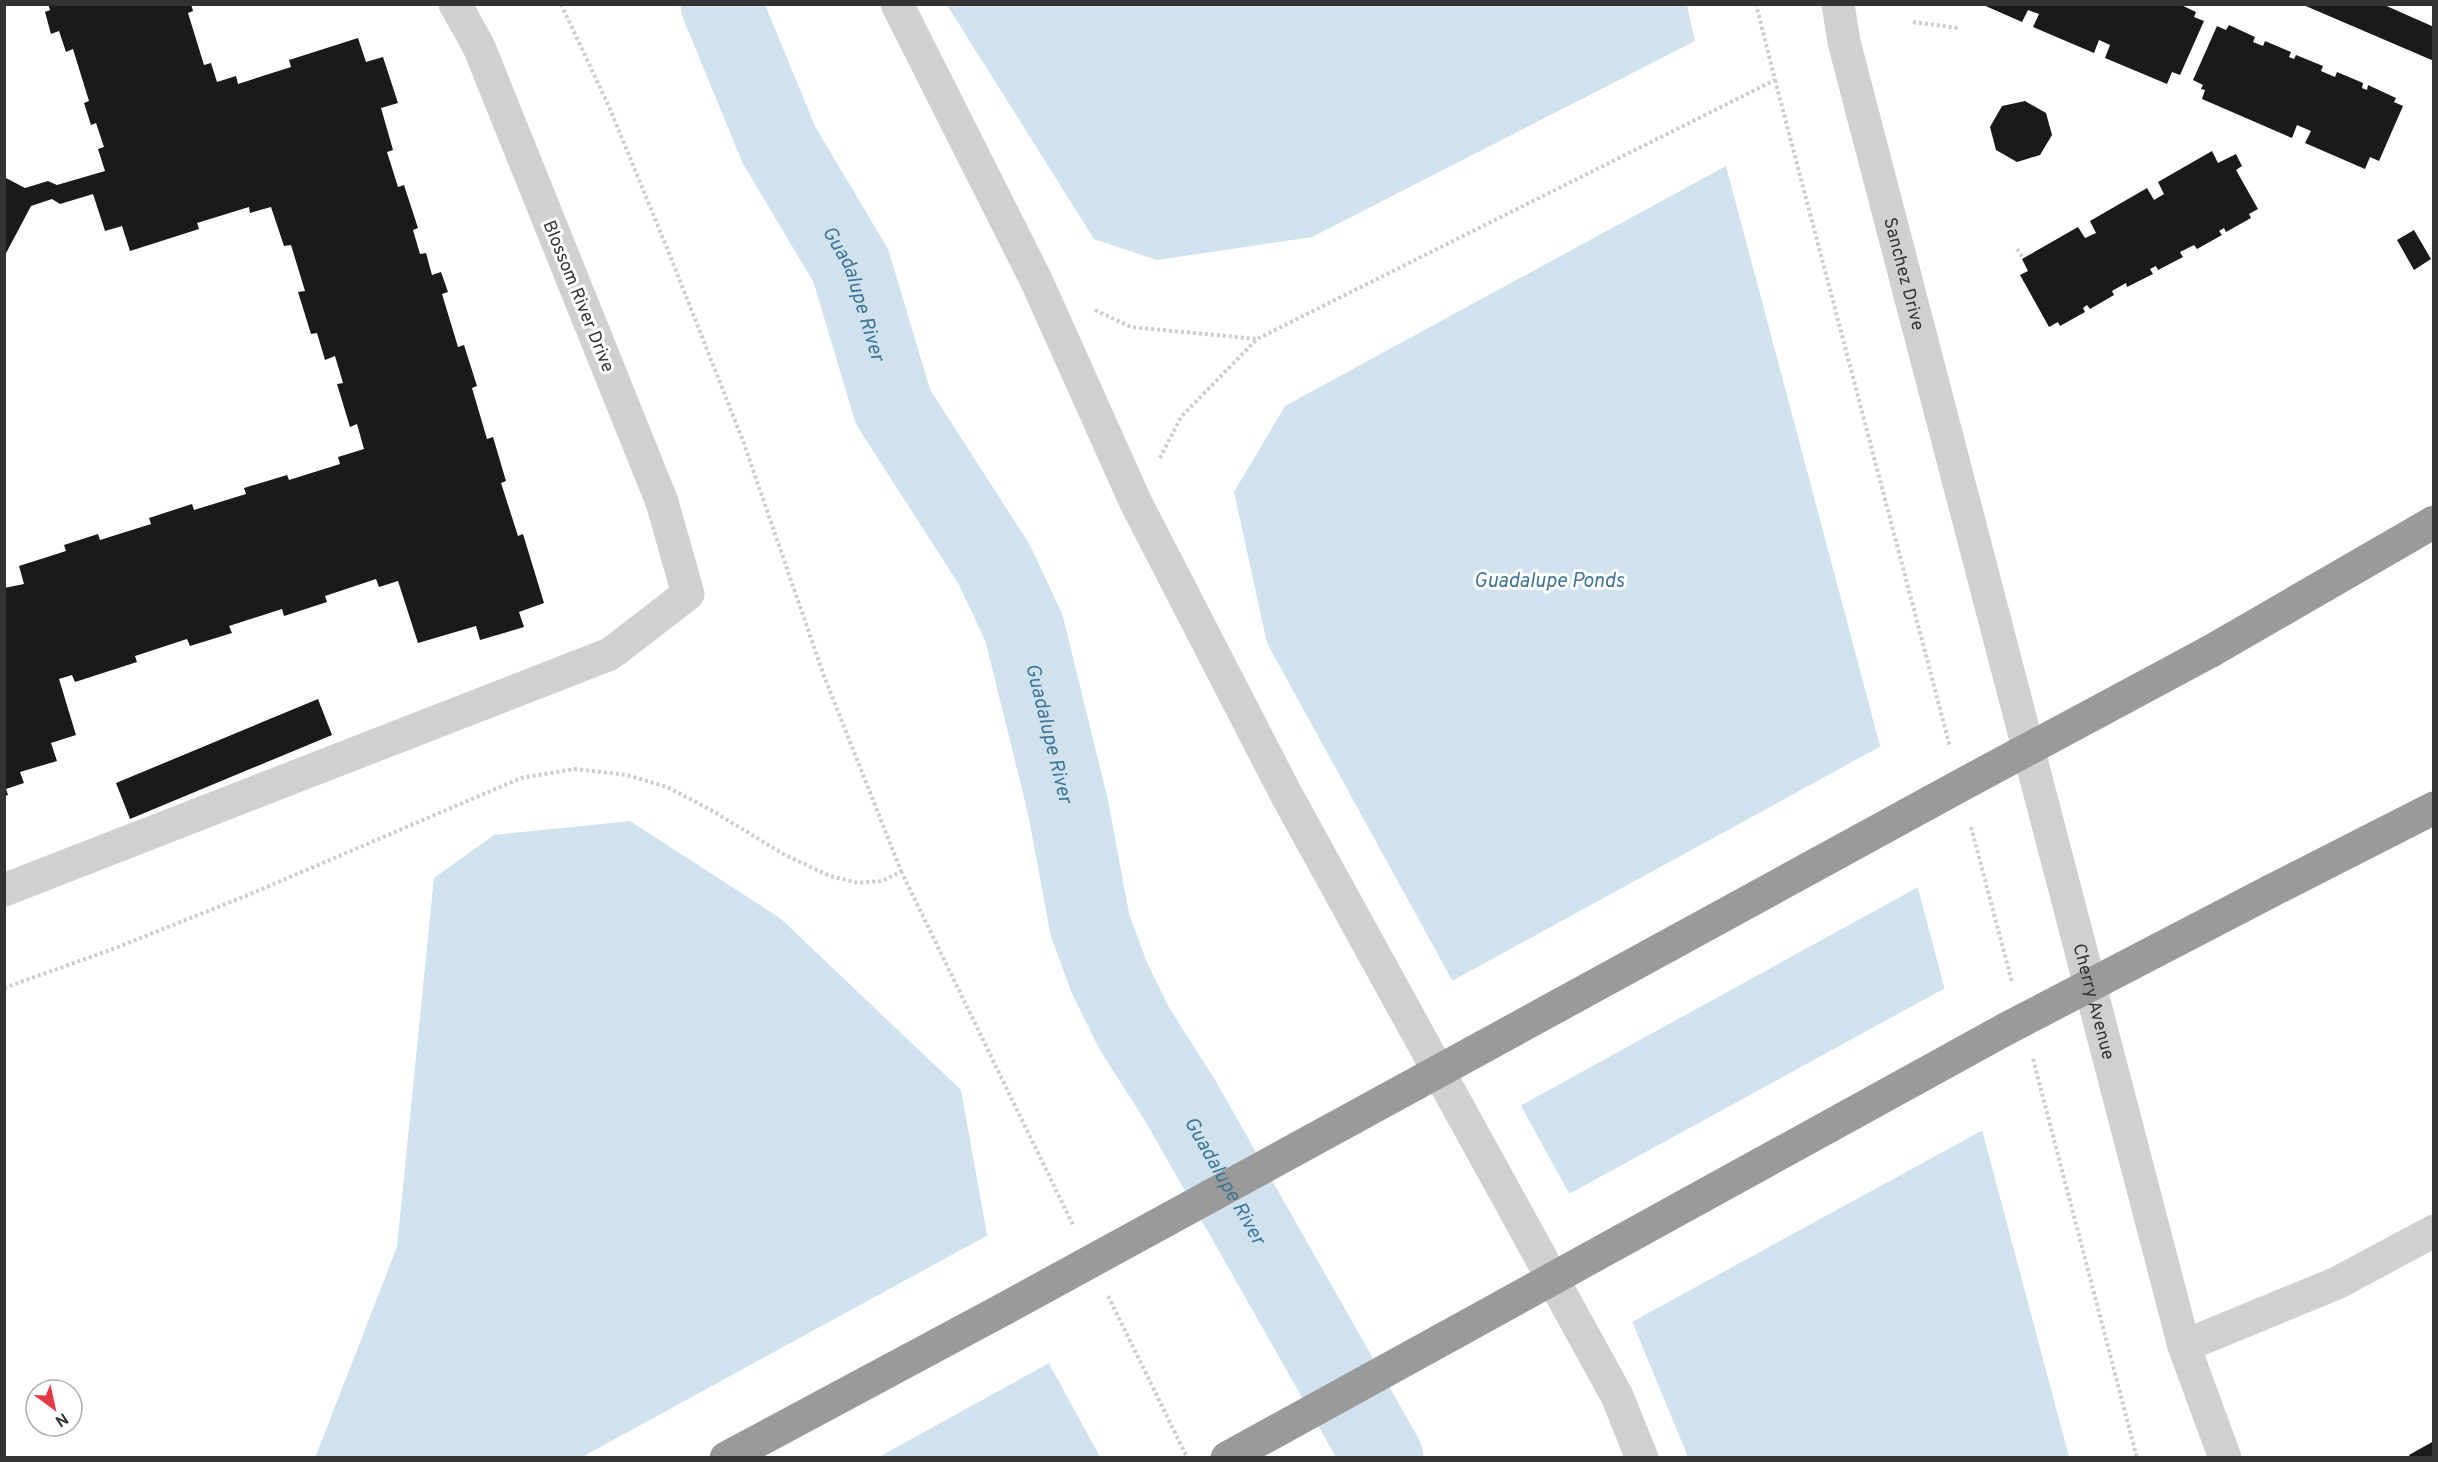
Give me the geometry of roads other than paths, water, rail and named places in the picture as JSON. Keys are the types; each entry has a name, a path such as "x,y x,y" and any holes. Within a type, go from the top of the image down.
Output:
{"highway":[{"path":"726,1458 1165,1222 1956,788 2211,651 2433,522"},
{"path":"1227,1458 2004,1030 2433,808"}],"street":[{"name":"Blossom River Drive","path":"4,890 610,654 688,594 663,502 479,47 455,4"},
{"path":"897,4 1037,282 1136,503 1286,794 1617,1396 1642,1458"},
{"name":"Sanchez Drive","path":"1838,4 1844,42 1975,542"},
{"name":"Cherry Avenue","path":"1975,542 2184,1346 2225,1458"},
{"path":"2184,1346 2337,1283 2433,1231"}],"water":[{"path":"947,5 1687,5 1695,41 1312,237 1157,260 1094,239"},
{"name":"Guadalupe Ponds","path":"1726,166 2069,1457 1688,1457 1610,1268 1267,643 1234,492 1285,406"},
{"path":"630,821 780,918 961,1090 991,1257 1100,1457 315,1458 397,1247 434,878 494,835"}],"waterway":[{"name":"Guadalupe River","path":"721,4 779,145 851,266 893,407 994,564 1024,628 1068,807 1090,925 1109,977 1134,1028 1181,1102 1383,1458"}]}
